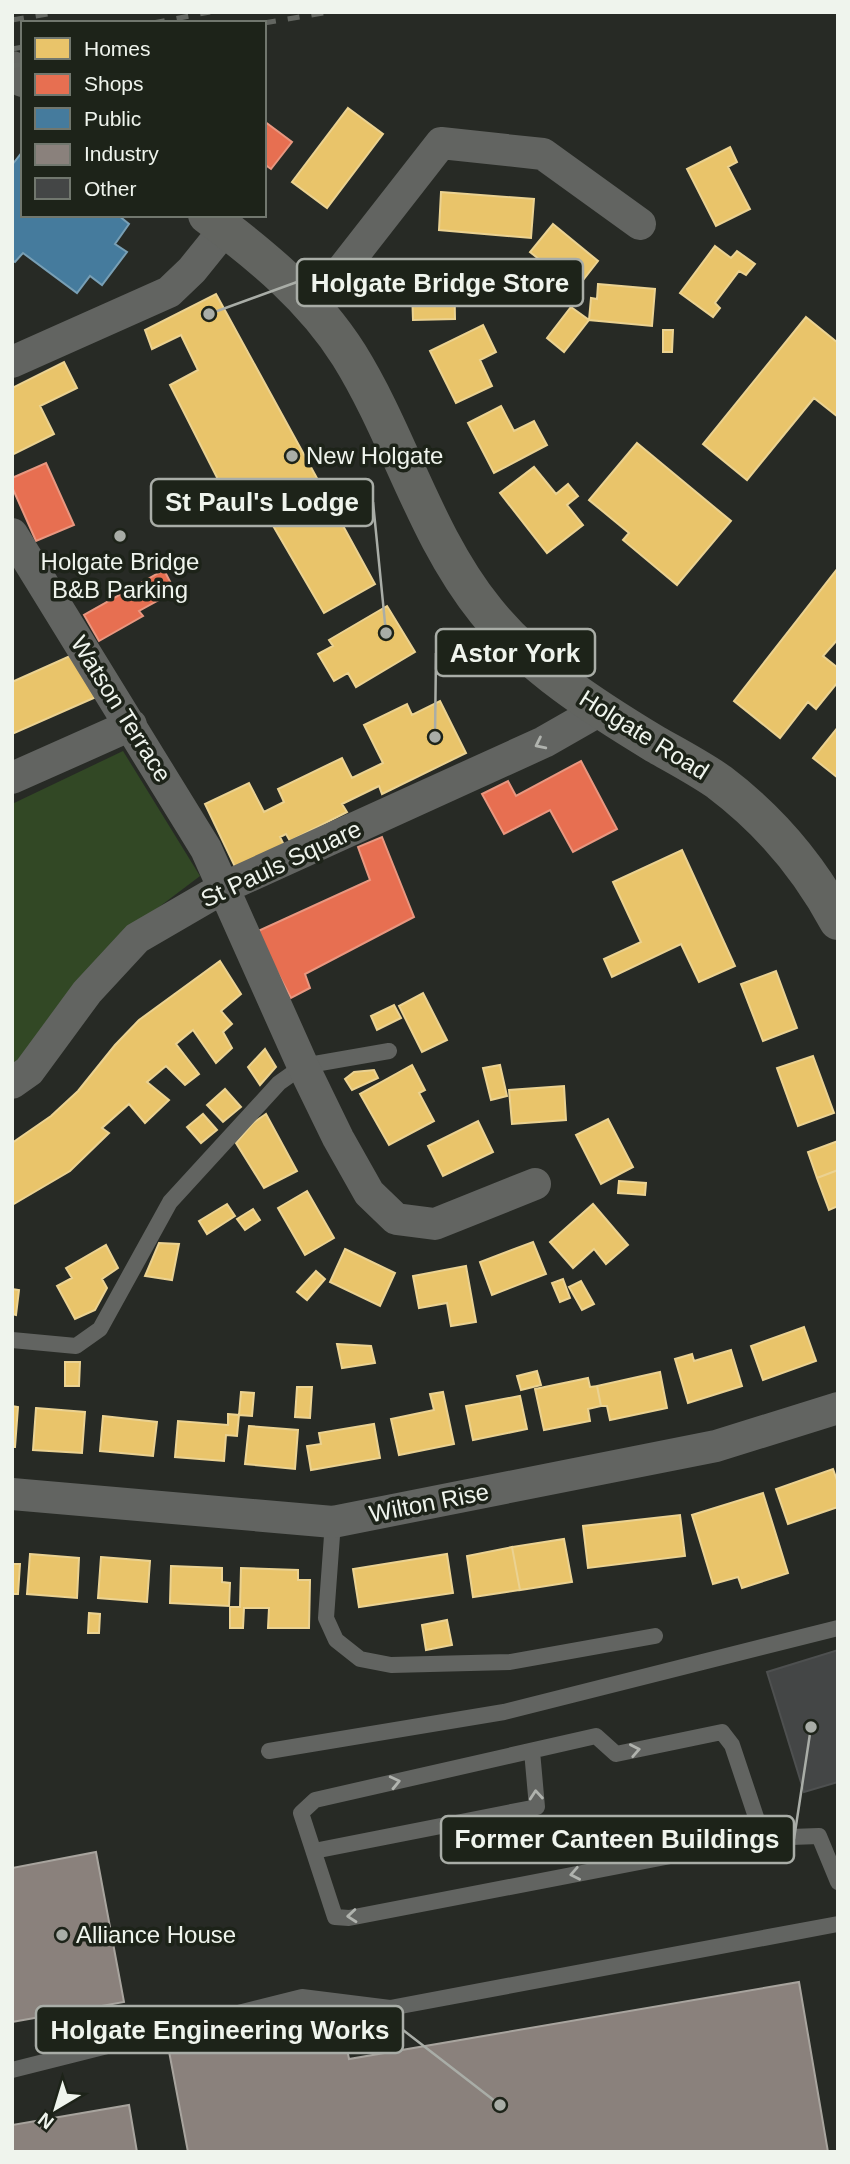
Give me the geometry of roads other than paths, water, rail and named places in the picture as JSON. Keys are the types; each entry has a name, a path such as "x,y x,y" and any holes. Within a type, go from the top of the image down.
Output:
{"main road":[{"name":"Holgate Road","path":"216,222 271,264 313,307 348,354 372,395 429,522 486,611 526,653 600,710 717,781 753,809 784,841 835,908"}],"street":[{"path":"313,307 441,143 543,154 640,224"},
{"path":"12,362 169,292 192,270 216,222"},
{"name":"Watson Terrace","path":"12,534 206,849 303,1066 338,1138 369,1193 396,1219 435,1224 535,1184"},
{"name":"St Pauls Square","path":"12,1083 29,1071 87,992 136,938 223,888 544,742 600,710"},
{"path":"12,778 131,725"},
{"name":"Wilton Rise","path":"12,1494 334,1522 716,1446 838,1408"}],"lane":[{"path":"12,1340 76,1346 100,1329 170,1202 279,1083 303,1066 389,1051"},
{"path":"334,1522 326,1618 336,1640 360,1658 391,1665 510,1662 655,1636"},
{"path":"269,1751 504,1712 838,1629"},
{"path":"763,1838 732,1745 722,1732 616,1754 596,1736 315,1800 302,1813 335,1917 349,1918 763,1838 819,1836 838,1882"},
{"path":"314,1851 537,1807 532,1751"},
{"path":"12,2070 302,1997 390,2008 838,1924"}],"railway":[{"path":"12,20 59,12"},
{"path":"163,21 210,12"},
{"path":"266,23 330,12"},
{"path":"12,49 21,47"},
{"path":"12,66 21,64"}],"place":[{"name":"Holgate Bridge Store","path":"209,314"},
{"name":"New Holgate","path":"292,456"},
{"name":"Holgate Bridge B&B Parking","path":"120,536"},
{"name":"St Paul's Lodge","path":"386,633"},
{"name":"Astor York","path":"435,737"},
{"name":"Former Canteen Buildings","path":"811,1727"},
{"name":"Alliance House","path":"62,1935"},
{"name":"Holgate Engineering Works","path":"500,2105"}]}
